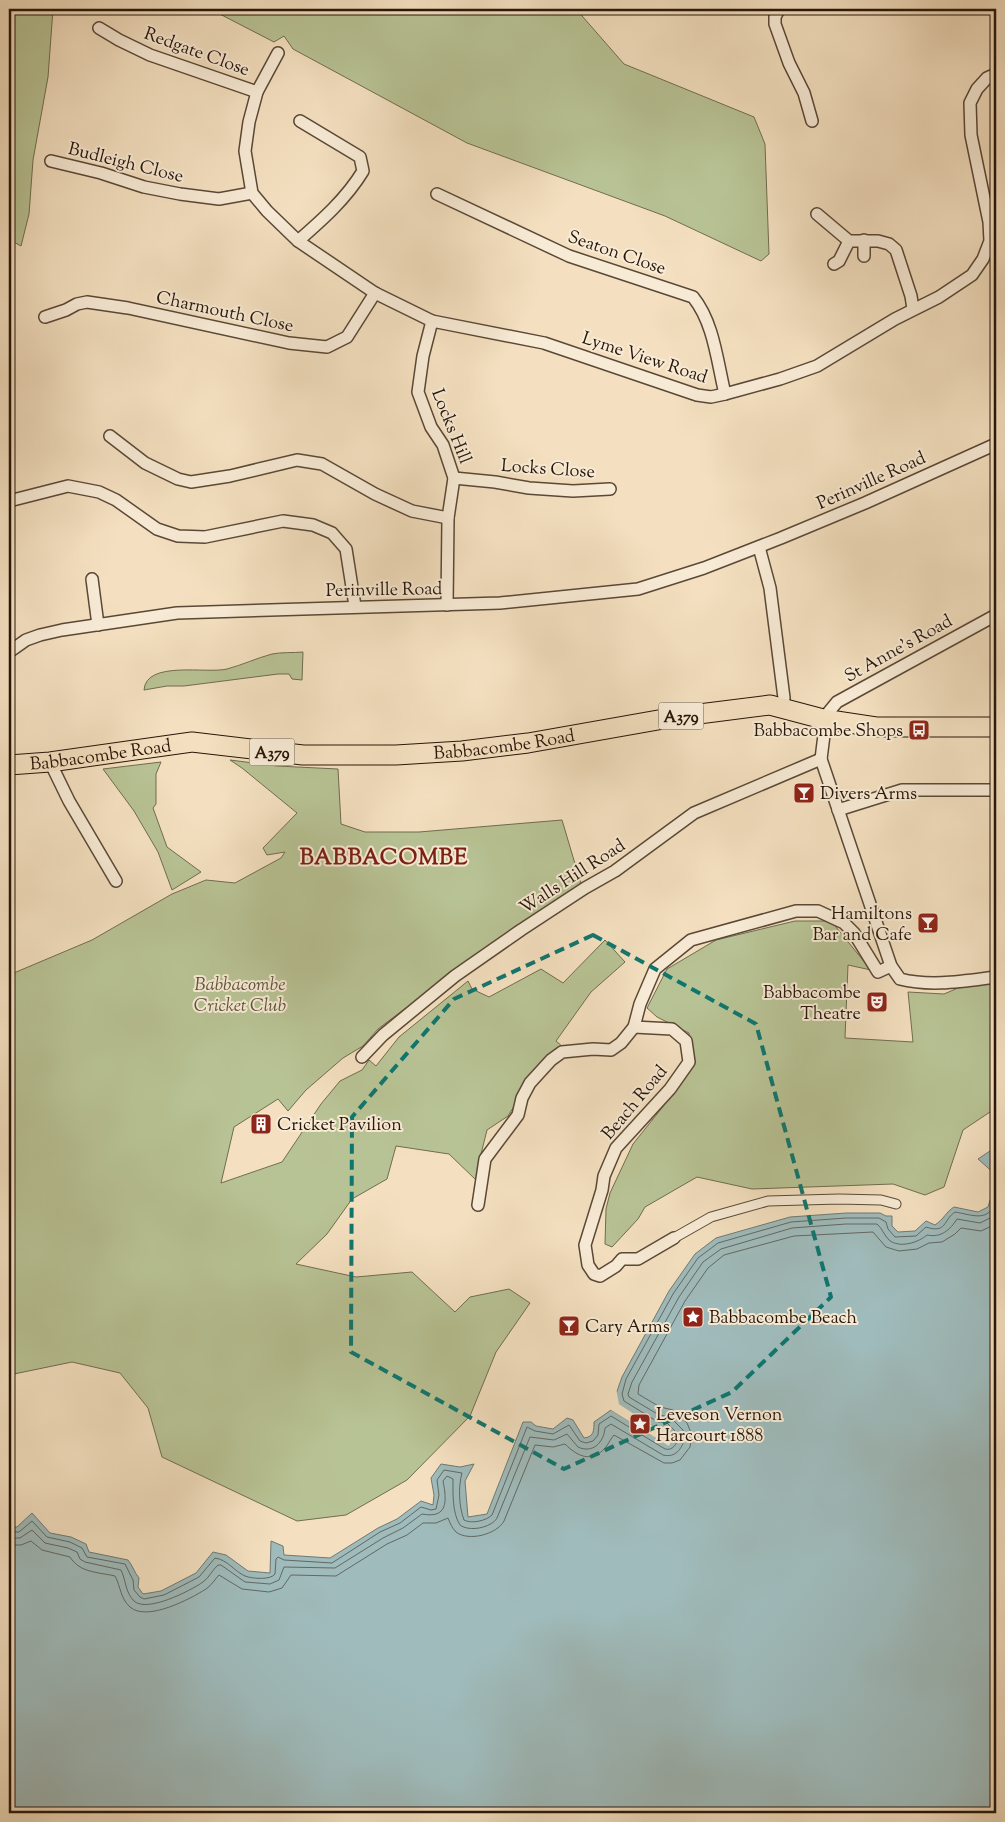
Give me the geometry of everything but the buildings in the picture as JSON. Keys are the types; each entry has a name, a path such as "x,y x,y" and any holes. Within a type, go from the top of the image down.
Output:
{"main road":[{"name":"Babbacombe Road","path":"9,764 50,762 192,742 303,755 396,755 462,751 528,743 675,717 770,706 849,724 876,727 996,727"}],"street":[{"path":"779,9 774,17 775,24 789,63 804,93 812,121"},
{"name":"Redgate Close","path":"99,28 150,55 257,92"},
{"path":"252,193 245,151 249,122 257,92 278,52"},
{"name":"Lyme View Road","path":"252,193 267,211 298,241 375,293 432,321 544,343 697,395 712,397 780,380 817,366 913,309 939,297 972,274 983,259 990,241 989,222 970,135 970,104 977,89 987,78 996,74"},
{"path":"298,241 330,213 352,189 363,171 360,157 300,121"},
{"name":"Budleigh Close","path":"51,161 101,173 144,187 180,194 219,199 252,193"},
{"name":"Seaton Close","path":"437,194 569,256 693,296 702,308 710,327 725,394"},
{"path":"817,214 849,241 864,240 889,244 896,250 912,296 913,309"},
{"path":"864,240 864,256"},
{"path":"834,264 839,261 849,241"},
{"name":"Charmouth Close","path":"45,317 87,302 128,308 290,343 327,348 347,337 375,293"},
{"name":"Locks Hill","path":"432,321 423,356 418,392 431,427 443,445 454,478 448,518 446,605"},
{"path":"110,436 146,463 178,479 191,482 230,476 297,460 322,464 375,494 412,511 448,518"},
{"name":"Perinville Road","path":"9,652 26,640 40,636 177,613 500,603 638,589 704,568 758,547 865,503 996,444"},
{"name":"Locks Close","path":"454,478 529,488 573,491 610,490"},
{"path":"9,501 68,486 99,492 116,500 157,529 178,536 205,537 283,520 313,524 332,533 346,549 355,606"},
{"path":"758,547 770,588 784,698 783,708"},
{"path":"92,578 98,625"},
{"name":"St Anne's Road","path":"825,719 837,702 883,675 996,615"},
{"path":"825,719 821,759 891,966 900,979 913,982 950,983 996,977"},
{"name":"Walls Hill Road","path":"362,1057 382,1036 455,976 585,888 616,871 694,813 821,759"},
{"path":"50,762 69,801 116,881"},
{"path":"838,810 902,790 996,790"},
{"path":"478,1205 485,1159 518,1115 522,1098 530,1083 562,1052 611,1050 621,1043 634,1028 640,1004 655,969 691,940 796,911 818,911 844,923 854,933 878,972 891,966"},
{"name":"Beach Road","path":"634,1028 672,1029 686,1041 688,1062 670,1088 616,1148 604,1176 602,1190 585,1245 588,1265 594,1274 600,1276 616,1266 622,1259 638,1260 711,1217 768,1201 873,1200 896,1204"}],"highlighted area":[{"path":"593,935 756,1024 831,1297 732,1392 564,1469 351,1352 352,1117 454,999"}],"green space":[{"path":"9,9 53,9 48,77 33,160 29,214 21,246 12,241 9,256"},
{"path":"210,9 576,9 624,64 754,117 765,144 769,254 761,261 665,216 467,143 293,49 284,36 274,42"},
{"path":"303,652 302,680 292,679 289,674 278,674 144,690 147,681 155,675 166,671 227,669 272,654"},
{"name":"Babbacombe Cricket Club","path":"230,760 277,766 338,769 341,824 365,832 419,832 562,820 584,894 452,973 378,1029 363,1046 343,1058 306,1090 288,1111 278,1099 234,1127 221,1183 282,1162 321,1104 340,1081 362,1070 369,1060 376,1066 399,1037 468,981 472,989 489,997 541,969 563,983 605,940 625,962 591,992 556,1041 563,1047 545,1057 508,1116 487,1130 477,1181 449,1154 396,1146 387,1179 352,1199 327,1234 296,1264 356,1277 412,1272 455,1312 470,1297 509,1289 530,1303 496,1352 470,1416 407,1480 346,1515 297,1521 162,1457 148,1408 120,1373 72,1362 9,1375 9,975 92,940 172,894 206,880 235,883 281,858 285,852 267,855 263,848 297,813"},
{"path":"161,762 156,774 156,804 153,808 167,847 201,872 172,890 158,852 134,811 103,769"},
{"path":"795,921 831,921 871,970 848,965 845,1038 913,1042 908,992 944,994 958,988 996,982 996,1112 990,1112 963,1130 944,1187 925,1195 893,1184 752,1189 697,1177 645,1207 638,1219 612,1247 605,1244 606,1209 610,1193 633,1144 669,1099 694,1060 689,1033 657,1017 647,1008 667,969 716,940"}],"water":[{"path":"996,1147 996,1175 978,1159"},
{"path":"996,1181 996,1813 9,1813 9,1527 17,1527 32,1513 50,1533 71,1537 86,1544 89,1552 128,1560 139,1578 138,1587 143,1594 161,1591 196,1573 213,1552 226,1555 248,1571 270,1573 271,1541 283,1546 284,1555 330,1558 378,1528 397,1519 421,1501 433,1505 434,1495 431,1478 441,1464 460,1467 474,1464 465,1481 468,1517 487,1514 523,1422 531,1422 536,1426 553,1429 567,1418 573,1420 584,1438 592,1435 594,1422 611,1410 669,1445 674,1436 663,1426 659,1430 618,1404 616,1394 622,1377 669,1291 695,1254 716,1238 790,1217 846,1213 880,1213 892,1216 892,1226 898,1232 915,1231 926,1221 935,1225 954,1207 978,1212 988,1207"}],"pier":[{"path":"616,1388 619,1404 659,1430 663,1426 674,1436 669,1446 611,1410 610,1408 668,1442 671,1437 663,1429 658,1432 617,1406 614,1394"}],"place":[{"name":"Babbacombe Shops","path":"919,730"},
{"name":"Divers Arms","path":"804,793"},
{"name":"Hamiltons Bar and Cafe","path":"928,923"},
{"name":"Babbacombe Theatre","path":"877,1002"},
{"name":"Cricket Pavilion","path":"261,1124"},
{"name":"Babbacombe Beach","path":"693,1317"},
{"name":"Cary Arms","path":"569,1326"},
{"name":"Leveson Vernon Harcourt 1888","path":"640,1424"}],"district":[{"name":"BABBACOMBE","path":"384,856"}]}
